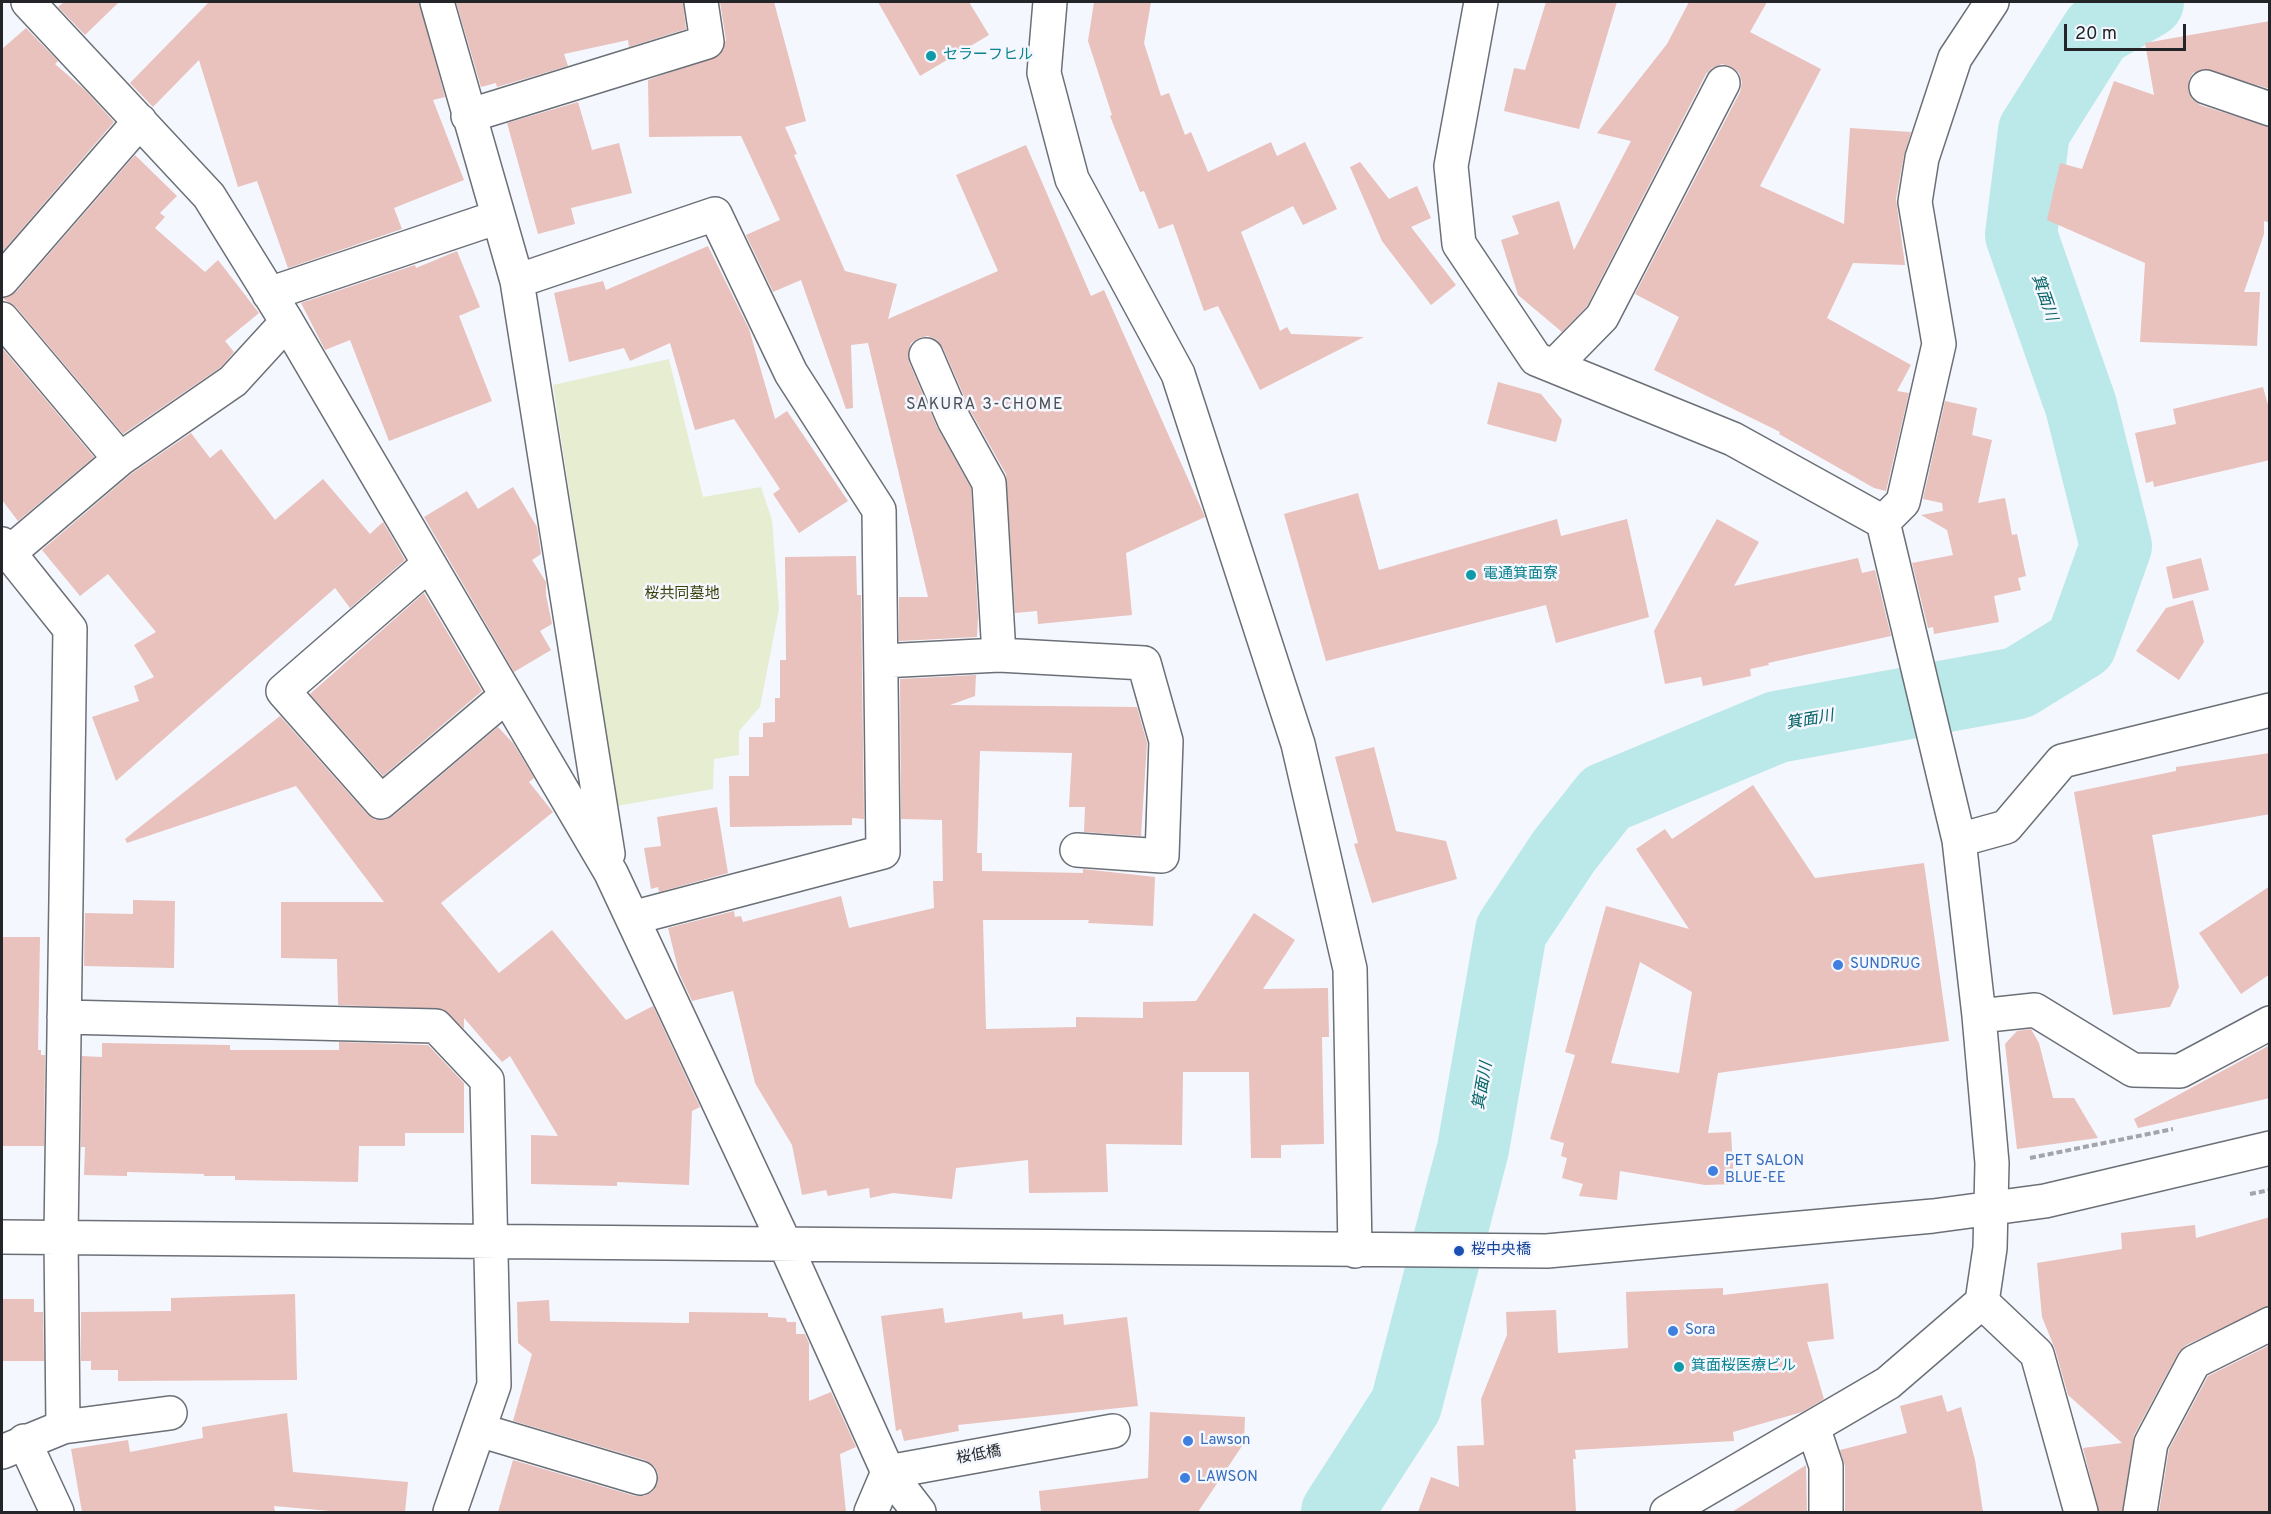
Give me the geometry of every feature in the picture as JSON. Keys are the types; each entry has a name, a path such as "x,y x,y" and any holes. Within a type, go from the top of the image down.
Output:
{"street":[{"path":"31,2 209,196 287,322 507,696 610,873 785,1244 888,1472 919,1512"},
{"path":"437,2 517,281 610,873"},
{"path":"468,116 708,42 701,2"},
{"path":"1050,2 1044,73 1072,179 1178,374 1298,744 1350,969 1355,1251"},
{"path":"1481,2 1451,166 1459,244 1536,359 1733,439 1883,522 1959,840 1979,1016 1992,1163 1993,1207 1982,1302 1888,1383 1667,1512"},
{"path":"1883,522 1903,502 1939,344 1915,202 1922,158 1955,58 1992,2"},
{"path":"1554,366 1602,317 1724,82"},
{"path":"2206,87 2270,109"},
{"path":"2,280 140,121"},
{"path":"517,281 715,214 791,373 879,510 883,852 632,918"},
{"path":"270,294 498,218"},
{"path":"2,319 120,459"},
{"path":"63,1427 61,1238 70,629 5,549 120,459 233,381 287,322"},
{"path":"926,355 954,420 989,483 999,655"},
{"path":"429,564 283,691 381,802 507,696"},
{"path":"882,661 999,655 1144,663 1166,741 1162,856 1077,850"},
{"path":"1959,840 2006,827 2062,761 2270,710"},
{"path":"1979,1016 2035,1010 2133,1070 2180,1071 2270,1023"},
{"path":"64,1017 436,1026 487,1080 494,1385 450,1512"},
{"path":"2,1237 1547,1251 1933,1216 2045,1201 2270,1148"},
{"path":"1982,1302 2037,1354 2081,1512"},
{"path":"2140,1512 2151,1443 2194,1362 2270,1324"},
{"path":"57,1512 13,1446 63,1427 170,1413"},
{"path":"1813,1426 1826,1467 1826,1512"},
{"path":"479,1430 640,1478"},
{"name":"桜低橋","path":"888,1472 1113,1431"},
{"path":"871,1512 888,1472"}],"path":[{"path":"2020,1159 2039,1158 2177,1128"},
{"path":"2247,1195 2270,1190"}],"green space":[{"name":"桜共同墓地","path":"669,359 703,497 761,487 772,520 779,609 760,707 739,731 739,755 714,759 713,789 617,806 553,385"}],"building":[{"path":"64,2 119,2 85,35 58,7"},
{"path":"209,2 419,2 445,97 433,100 464,180 394,208 402,229 288,268 257,181 238,187 199,60 153,107 130,83"},
{"path":"456,2 683,2 686,29 629,47 628,40 564,54 568,66 497,87 496,83 481,87"},
{"path":"720,2 774,2 806,121 785,127 797,154 794,155 845,271 897,284 888,319 998,271 956,175 1026,145 1091,296 1104,290 1205,517 1126,553 1132,615 1038,624 1037,611 1015,613 1006,474 971,412 943,348 937,340 928,336 911,343 908,352 909,362 937,427 971,488 978,617 977,637 899,641 899,597 928,597 868,343 851,345 853,408 846,409 801,280 773,292 746,235 780,220 741,136 649,137 648,80 720,55 726,40"},
{"name":"セラーフヒル","path":"878,2 969,2 989,35 920,76"},
{"path":"1094,2 1151,2 1144,43 1161,96 1169,93 1185,135 1191,132 1208,172 1271,142 1277,156 1305,142 1337,209 1303,225 1293,206 1241,232 1280,331 1287,327 1291,334 1364,337 1260,390 1218,306 1204,311 1173,224 1159,229 1144,191 1140,192 1110,116 1112,115 1088,41"},
{"path":"1546,2 1617,2 1579,129 1504,111 1514,68 1525,70"},
{"path":"1689,2 1767,2 1750,32 1821,69 1760,186 1844,224 1850,128 1911,132 1904,155 1896,199 1905,265 1853,263 1827,318 1911,365 1897,391 1909,393 1886,491 1874,488 1779,434 1780,432 1654,370 1679,317 1635,294 1740,92 1742,82 1739,73 1732,67 1722,64 1712,68 1706,74 1587,306 1562,332 1518,295 1501,240 1519,234 1512,216 1559,201 1574,250 1631,141 1597,133 1667,44"},
{"path":"2270,21 2270,89 2203,69 2193,73 2189,80 2188,90 2192,99 2200,105 2270,127 2270,223 2264,221 2264,234 2244,292 2260,292 2257,346 2140,342 2145,263 2047,220 2060,163 2082,169 2114,81 2154,95 2145,43"},
{"path":"26,28 58,61 55,64 85,90 114,122 2,252 2,49"},
{"path":"578,102 592,150 619,143 632,193 571,208 575,224 538,234 507,123"},
{"path":"135,155 177,196 160,213 165,217 155,228 205,272 218,260 259,313 225,341 234,352 221,367 123,434 16,307 2,298 16,292"},
{"path":"1360,162 1389,199 1417,186 1431,218 1411,227 1456,285 1431,305 1382,241 1350,167"},
{"path":"708,246 749,329 775,419 787,411 848,501 799,533 773,494 780,489 734,419 695,430 670,343 630,361 624,348 569,362 554,293 603,281 606,290"},
{"path":"457,251 480,307 459,316 492,401 389,441 350,340 325,350 301,303 415,265 416,268"},
{"path":"2,348 94,457 18,521 2,500"},
{"path":"1498,382 1541,394 1562,420 1556,442 1487,424"},
{"path":"2263,387 2270,412 2270,460 2154,487 2153,481 2146,483 2135,433 2176,424 2173,409"},
{"path":"1945,401 1977,408 1972,435 1992,440 1978,503 2005,498 2012,535 2017,534 2026,576 2018,578 2021,590 1994,596 1999,622 1934,634 1933,627 1928,628 1912,563 1953,555 1947,530 1921,515 1943,511 1942,503 1923,499"},
{"path":"191,433 210,458 221,449 275,520 323,479 370,534 383,522 405,560 350,608 335,588 116,781 92,717 139,701 134,686 154,677 134,645 156,632 108,574 80,596 42,550 131,474"},
{"path":"513,487 537,527 541,554 532,560 546,582 546,595 552,624 540,631 551,650 514,672 424,517 467,491 478,509"},
{"name":"電通箕面寮","path":"1358,493 1379,570 1557,519 1561,536 1627,519 1649,617 1556,643 1546,605 1326,661 1284,514"},
{"path":"1717,519 1759,542 1734,586 1858,558 1862,573 1875,570 1891,636 1768,663 1769,665 1750,669 1751,676 1703,686 1701,677 1665,684 1654,631"},
{"path":"856,556 857,595 861,595 864,819 852,818 852,825 730,827 729,776 749,776 749,737 763,737 763,723 775,722 775,698 780,698 780,660 786,660 785,557"},
{"path":"2201,558 2209,590 2173,599 2166,567"},
{"path":"424,593 482,691 383,776 310,694"},
{"path":"2193,600 2204,642 2179,680 2136,651 2166,608"},
{"path":"976,675 975,696 950,705 1137,707 1147,743 1141,836 1084,832 1085,807 1069,807 1072,753 980,751 977,853 982,853 982,871 1083,873 1083,869 1155,877 1153,926 1088,923 1089,920 983,920 986,1029 1076,1027 1076,1017 1143,1018 1143,1002 1196,1001 1254,913 1295,940 1263,989 1328,988 1329,1037 1322,1037 1324,1144 1281,1145 1281,1158 1251,1158 1249,1072 1183,1072 1182,1145 1106,1144 1108,1192 1029,1193 1028,1160 956,1168 952,1199 893,1193 870,1198 869,1188 828,1196 826,1190 802,1195 792,1145 755,1083 733,991 692,1001 679,973 668,928 734,911 735,917 741,916 743,922 841,896 849,928 934,908 933,881 943,881 942,820 901,819 900,679"},
{"path":"280,716 367,814 375,820 385,820 393,816 498,727 513,743 534,778 529,782 553,812 441,903 499,973 552,930 626,1020 653,1006 700,1107 692,1111 689,1185 617,1182 617,1186 531,1184 531,1135 558,1136 510,1056 502,1062 464,1018 464,1029 443,1009 338,1005 337,959 281,958 281,902 384,902 296,786 127,843 125,839"},
{"path":"1374,747 1396,831 1446,841 1457,879 1372,903 1354,844 1358,843 1335,757"},
{"path":"2270,753 2270,814 2152,835 2179,987 2170,1007 2113,1015 2074,792 2176,771 2176,767"},
{"path":"1753,785 1815,878 1924,863 1949,1041 1718,1073 1708,1133 1731,1132 1734,1184 1705,1185 1620,1171 1617,1200 1579,1196 1583,1184 1562,1178 1567,1158 1561,1156 1564,1143 1550,1139 1575,1055 1565,1052 1606,906 1689,929 1636,849 1665,829 1672,839","holes":["1640,962 1692,992 1679,1073 1611,1063"]},
{"path":"717,807 728,873 659,892 658,887 651,889 644,848 661,846 657,817"},
{"path":"2270,886 2270,974 2241,994 2199,933"},
{"path":"133,900 175,901 174,968 84,966 85,913 133,914"},
{"path":"2,937 40,937 38,1050 41,1050 41,1055 45,1055 44,1146 2,1146"},
{"path":"2031,1029 2039,1043 2053,1098 2074,1098 2098,1138 2017,1149 2005,1044 2017,1031"},
{"path":"339,1042 428,1045 464,1083 464,1133 405,1133 405,1146 359,1146 358,1182 235,1180 235,1176 127,1172 127,1176 84,1175 85,1147 81,1147 82,1056 102,1057 102,1043 230,1045 230,1050 339,1050"},
{"path":"2270,1045 2270,1098 2138,1128 2134,1119"},
{"path":"2270,1217 2270,1306 2186,1345 2178,1353 2134,1435 2122,1512 2099,1512 2083,1448 2122,1443 2068,1395 2055,1349 2042,1317 2037,1263 2122,1249 2121,1233 2195,1225 2196,1238"},
{"path":"1828,1283 1834,1339 1807,1342 1824,1399 1802,1412 1733,1432 1734,1441 1575,1450 1576,1459 1573,1459 1576,1512 1418,1512 1431,1477 1459,1487 1457,1446 1484,1445 1481,1399 1507,1335 1506,1312 1556,1310 1558,1353 1628,1348 1626,1292 1723,1288 1723,1295"},
{"path":"295,1294 297,1380 118,1381 118,1370 91,1370 91,1361 81,1361 81,1312 171,1311 171,1298"},
{"path":"2,1299 34,1299 34,1312 43,1312 44,1361 2,1361"},
{"path":"549,1300 550,1321 689,1323 689,1312 768,1313 768,1317 786,1318 787,1322 796,1322 796,1334 805,1334 809,1343 809,1401 831,1392 856,1447 840,1454 846,1512 498,1512 513,1460 635,1496 644,1496 652,1492 658,1483 658,1473 654,1466 645,1460 513,1421 532,1354 518,1343 517,1302"},
{"path":"943,1308 945,1323 1022,1312 1023,1319 1063,1314 1064,1325 1127,1317 1138,1406 958,1425 959,1431 904,1441 901,1429 896,1431 881,1316"},
{"path":"2270,1345 2270,1512 2159,1512 2169,1449 2208,1376"},
{"path":"1942,1395 1947,1412 1961,1407 1975,1460 1983,1512 1845,1512 1845,1466 1840,1450 1907,1433 1900,1406"},
{"name":"LAWSON","path":"1150,1412 1245,1417 1244,1443 1198,1512 1041,1512 1039,1491 1148,1478"},
{"path":"287,1413 293,1472 408,1482 405,1512 341,1512 274,1506 275,1512 82,1512 71,1449 128,1440 130,1452 203,1438 202,1427"},
{"path":"1806,1465 1807,1512 1732,1512"}],"waterway":[{"name":"箕面川","path":"1337,1512 1406,1405 1473,1149 1511,931 1564,851 1606,798 1777,727 2018,683 2081,644 2116,546 2081,406 2021,235 2034,131 2097,31 2148,2"}],"place":[{"name":"セラーフヒル","path":"931,56"},
{"name":"電通箕面寮","path":"1471,575"},
{"name":"SUNDRUG","path":"1838,965"},
{"name":"PET SALON BLUE-EE","path":"1713,1171"},
{"name":"桜中央橋","path":"1459,1251"},
{"name":"Sora","path":"1673,1331"},
{"name":"箕面桜医療ビル","path":"1679,1367"},
{"name":"Lawson","path":"1188,1441"},
{"name":"LAWSON","path":"1185,1478"}],"district":[{"name":"SAKURA 3-CHOME","path":"985,406"}]}
